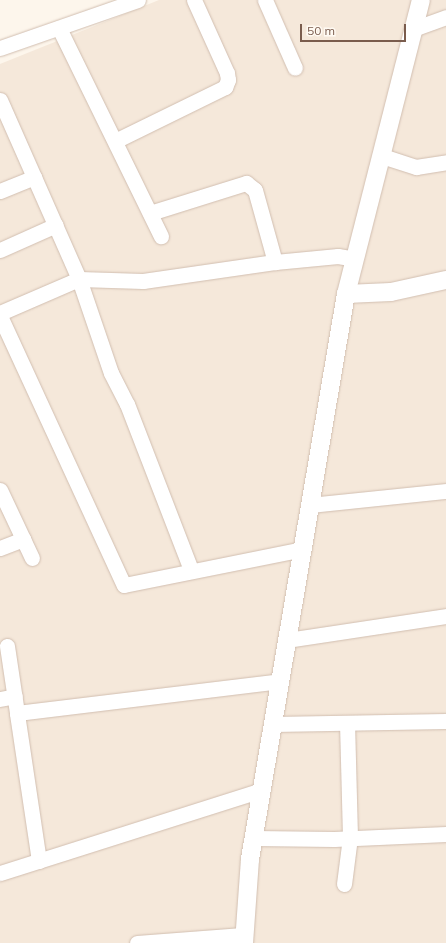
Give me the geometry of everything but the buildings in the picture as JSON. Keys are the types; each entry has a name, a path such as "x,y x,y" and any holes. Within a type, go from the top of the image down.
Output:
{"street":[{"path":"0,48 138,0"},
{"path":"115,141 225,87 228,80 227,73 194,0"},
{"path":"265,0 295,68"},
{"path":"137,943 243,939 254,838 346,294 416,28 421,0"},
{"path":"416,28 446,17"},
{"path":"59,28 161,236"},
{"path":"0,100 5,125 34,177 80,279 112,373 127,404 191,570"},
{"path":"382,156 416,166 446,162"},
{"path":"0,191 34,177"},
{"path":"150,213 246,182 255,190 275,262"},
{"path":"0,250 56,225"},
{"path":"0,313 80,279 143,281 275,262 338,256 355,259"},
{"path":"346,294 391,292 446,280"},
{"path":"0,316 121,581 128,585 191,570 302,550"},
{"path":"0,490 32,558"},
{"path":"310,505 446,491"},
{"path":"0,548 23,539"},
{"path":"287,640 446,616"},
{"path":"7,646 7,698 17,713 39,861"},
{"path":"17,713 280,681"},
{"path":"273,724 347,724 446,721"},
{"path":"344,884 350,837 347,724"},
{"path":"0,873 262,790"},
{"path":"254,838 446,834"}],"shaded area":[{"path":"159,0 446,0 446,943 0,943 0,64"}]}
